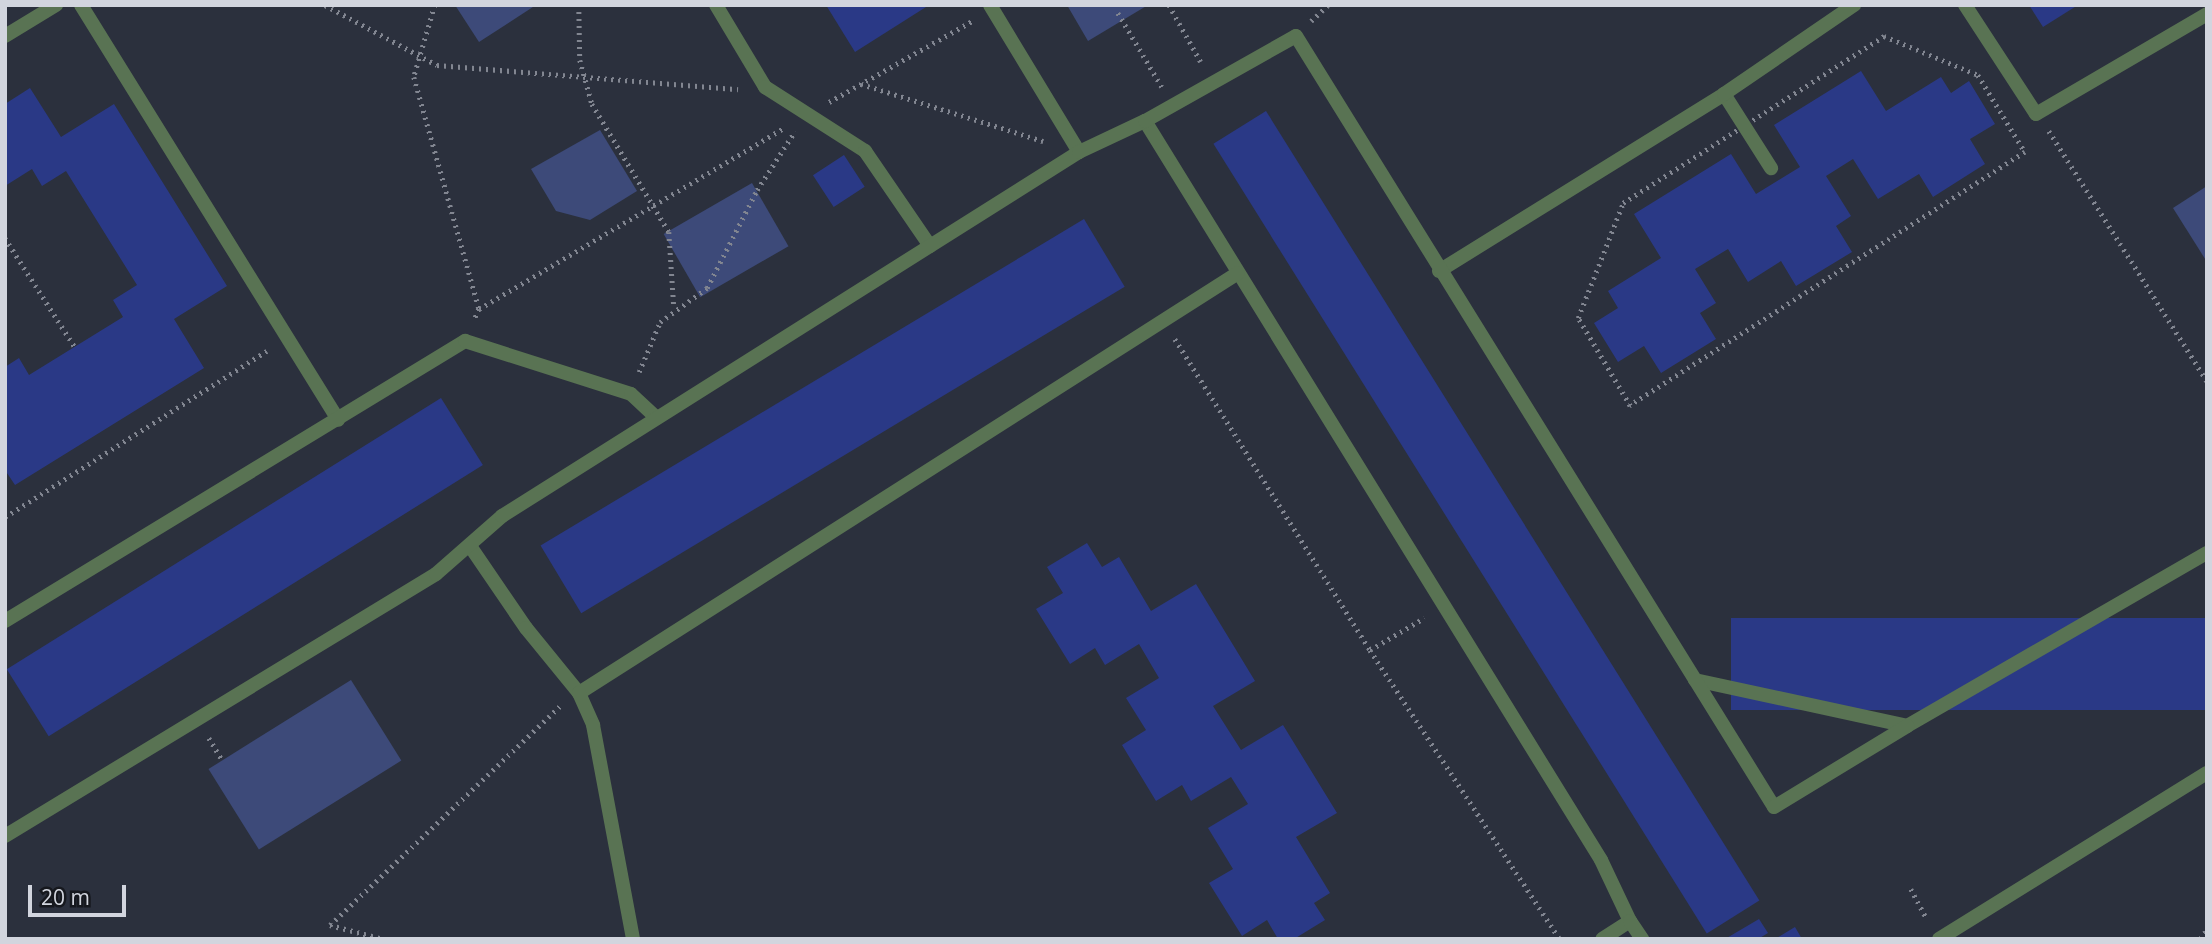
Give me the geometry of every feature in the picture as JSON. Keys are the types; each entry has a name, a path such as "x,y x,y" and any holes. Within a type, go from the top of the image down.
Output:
{"lane":[{"path":"5,36 56,5"},
{"path":"81,5 285,340 338,420"},
{"path":"716,5 765,87 805,116 865,151 930,246"},
{"path":"1439,271 1724,94 1854,5"},
{"path":"1965,5 2036,114 2207,14"},
{"path":"992,7 1079,152"},
{"path":"5,836 436,574 502,516 1079,152 1145,121 1296,36 1439,271 1774,807 1907,726 2207,553"},
{"path":"1724,94 1771,168"},
{"path":"1145,121 1601,860 1630,921 1642,939"},
{"path":"579,693 1238,273"},
{"path":"5,621 465,341 631,394 657,418"},
{"path":"470,546 526,628 579,693 593,725 633,939"},
{"path":"1695,680 1907,726"},
{"path":"1939,939 2207,773"},
{"path":"1602,939 1630,921"}],"path":[{"path":"325,5 419,59 437,65 718,91 765,87"},
{"path":"435,5 414,77 479,309"},
{"path":"579,5 583,78 592,104 669,232 674,309"},
{"path":"1169,5 1213,82"},
{"path":"465,341 479,309 992,7"},
{"path":"1118,13 1173,105"},
{"path":"1884,36 1978,75 2025,152 1630,406 1578,318 1623,203 1744,125 1884,36"},
{"path":"861,84 1079,152"},
{"path":"2036,114 2207,381"},
{"path":"631,394 652,337 674,309 707,288 757,190 805,116"},
{"path":"5,238 75,347"},
{"path":"1164,321 1370,650 1560,939"},
{"path":"5,517 285,340"},
{"path":"1370,650 1444,606"},
{"path":"383,939 330,925 553,711 579,693"},
{"path":"1911,889 1915,896"},
{"path":"2200,939 2207,929"}],"shaded area":[{"path":"455,5 536,5 479,42"},
{"path":"1067,5 1148,5 1088,41"},
{"path":"600,130 637,191 590,220 556,211 531,169"},
{"path":"752,183 788,246 700,297 664,234"},
{"path":"2207,186 2207,262 2173,208"},
{"path":"351,680 401,761 259,850 209,769"}],"building":[{"path":"826,5 925,5 926,7 855,52"},
{"path":"2029,5 2078,5 2043,27"},
{"path":"1861,71 1886,111 1941,77 1951,93 1969,81 1995,124 1970,139 1985,164 1933,197 1919,174 1878,199 1853,159 1826,176 1851,216 1836,226 1852,252 1796,286 1781,261 1748,282 1728,249 1695,269 1716,303 1700,313 1716,339 1661,373 1644,346 1618,362 1594,323 1618,308 1608,291 1661,258 1634,214 1731,154 1756,194 1800,167 1774,125"},
{"path":"30,88 61,137 114,104 227,286 174,319 204,368 15,485 5,470 5,367 19,358 29,375 123,317 113,300 137,285 66,171 42,186 32,169 5,186 5,104"},
{"path":"1266,111 1759,901 1707,933 1213,144"},
{"path":"844,155 865,187 834,207 813,175"},
{"path":"1084,219 1125,287 581,613 541,546"},
{"path":"441,398 483,465 49,736 7,669"},
{"path":"1087,543 1102,567 1119,557 1151,611 1196,584 1255,681 1213,706 1241,750 1283,725 1337,813 1296,837 1330,893 1314,903 1325,920 1294,939 1278,939 1267,920 1242,936 1209,883 1233,869 1208,828 1248,804 1231,777 1191,801 1182,785 1156,801 1122,745 1146,730 1126,698 1159,678 1139,644 1105,665 1095,648 1070,664 1036,609 1063,593 1047,567"},
{"path":"1731,618 2207,618 2207,710 1731,710"},
{"path":"1759,919 1768,933 1758,939 1725,939"},
{"path":"1795,927 1802,939 1775,939"}]}
